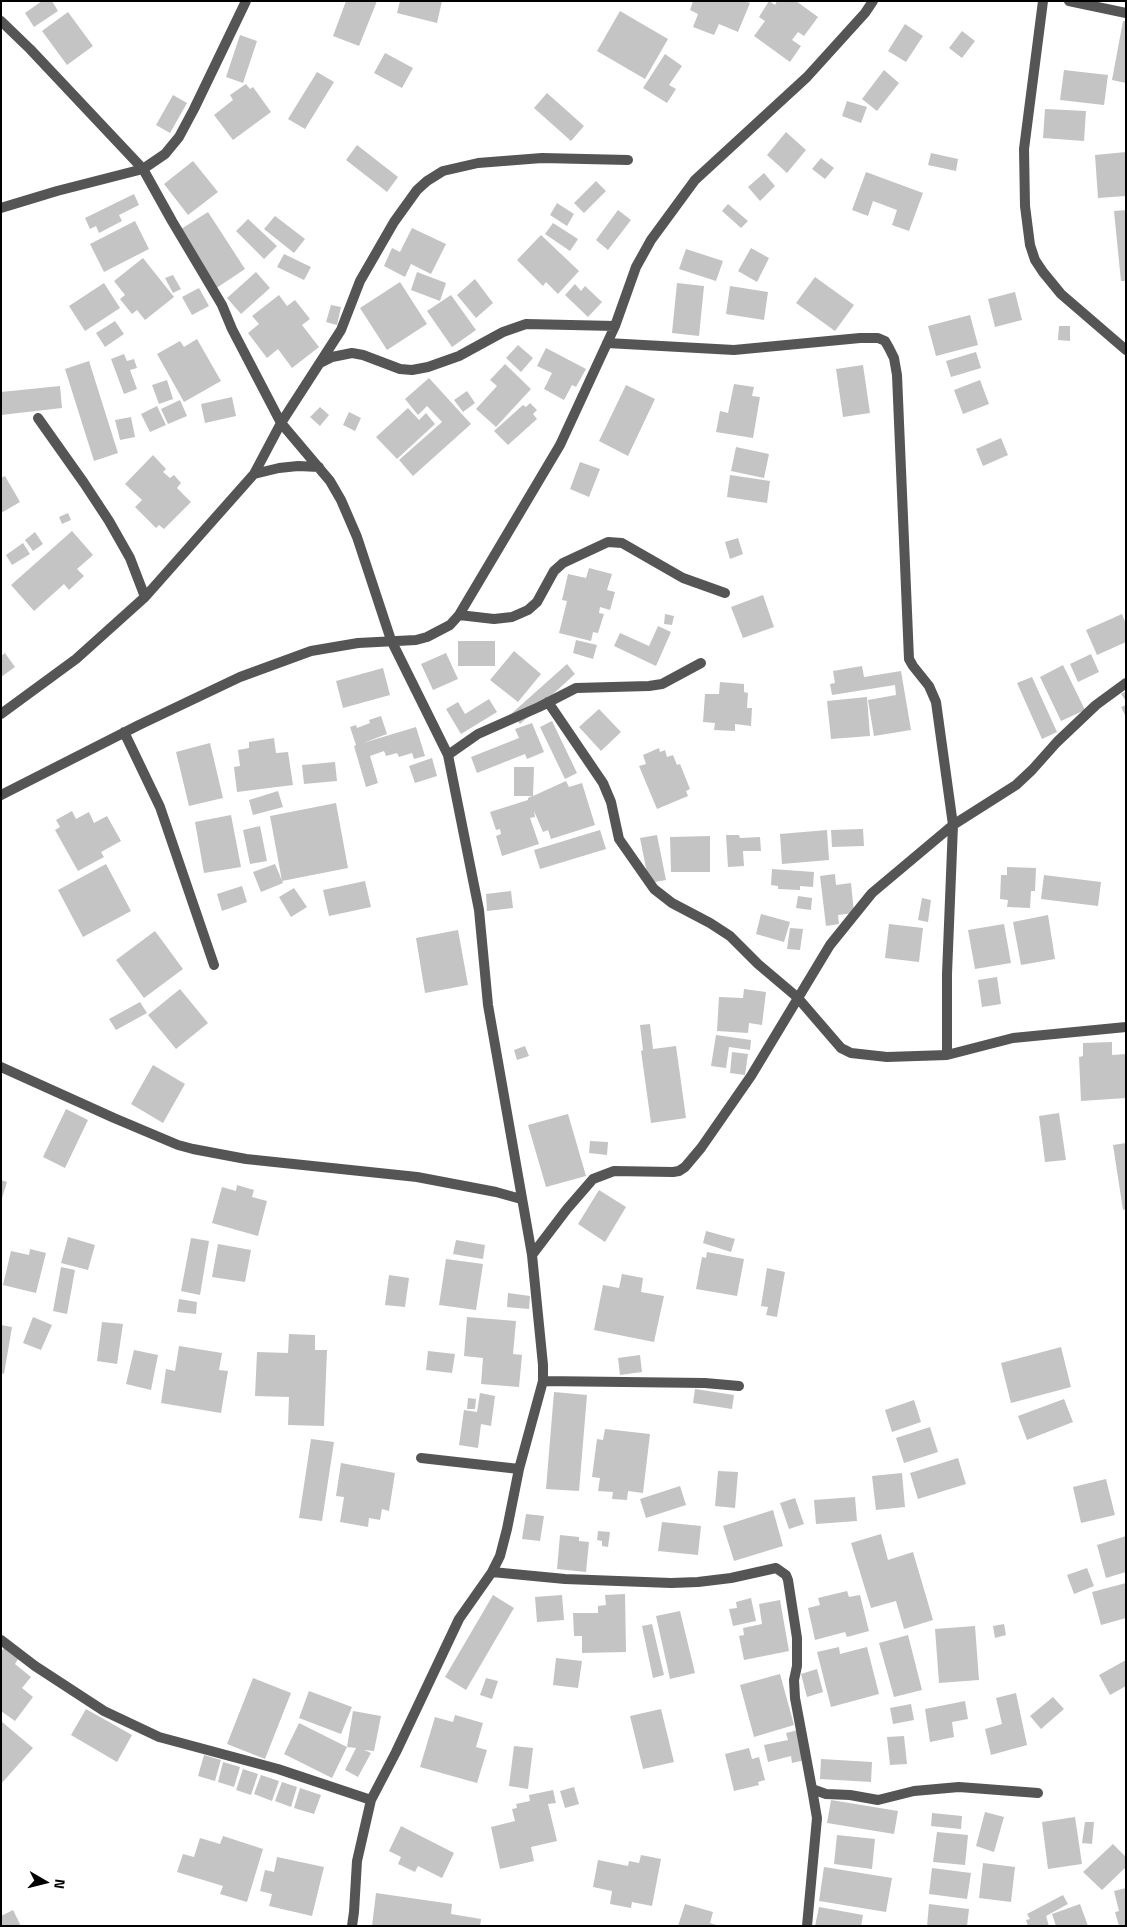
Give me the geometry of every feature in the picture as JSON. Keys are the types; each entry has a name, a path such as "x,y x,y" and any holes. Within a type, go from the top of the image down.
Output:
{"street":[{"path":"1,208 57,191 143,169 166,154 179,137 213,72 246,1"},
{"path":"1,795 124,732 240,677 311,651 392,640 416,640 427,637 450,625 459,615 560,445 615,326 636,268 651,240 694,180 807,77 874,1"},
{"path":"1043,1 1024,149 1025,199 1030,245 1039,266 1060,294 1126,350"},
{"path":"1069,1 1126,13"},
{"path":"1,21 30,49 143,169 222,305 232,329 281,423 330,481 341,500 357,537 392,640 448,755 479,910 488,1005 532,1255 543,1381 519,1469 500,1556 492,1572 459,1619 371,1800 357,1861 352,1926"},
{"path":"1,714 76,659 145,597 254,474 281,423 341,330 360,281 394,222 417,190 442,171 478,163 542,158 628,160"},
{"path":"320,363 332,357 352,353 363,355 400,369 412,370 428,367 459,356 502,332 526,324 615,326"},
{"path":"607,343 734,350 878,338 885,341 894,358 897,375 909,658 929,686 936,702 953,825 947,974 947,1055"},
{"path":"38,418 109,521 130,558 145,597"},
{"path":"254,474 288,467 319,467"},
{"path":"459,615 494,619 512,618 528,610 537,602 554,571 563,563 608,542 622,544 683,578 724,593"},
{"path":"448,755 478,734 576,688 662,684 701,663"},
{"path":"532,1255 593,1178 614,1171 666,1172 679,1171 685,1167 701,1148 751,1076 830,945 872,893 953,825 1016,784 1096,705 1126,683"},
{"path":"548,702 603,783 611,802 618,839 654,889 672,904 710,923 730,936 758,964 797,997 841,1048 851,1053 887,1057 947,1055 1013,1038 1126,1027"},
{"path":"124,732 160,808 214,965"},
{"path":"1,1067 178,1145 210,1153 417,1177 496,1192 521,1199"},
{"path":"543,1381 705,1383 739,1386"},
{"path":"421,1458 519,1469"},
{"path":"492,1572 565,1579 671,1583 723,1579 776,1568 783,1572 788,1580 797,1638 797,1666 794,1680 795,1698 817,1818 807,1926"},
{"path":"1,1640 36,1666 104,1711 159,1737 278,1769 371,1800"},
{"path":"812,1789 826,1794 850,1795 878,1800 914,1791 959,1788 1038,1793"}],"building":[{"path":"42,1 52,1 58,11 34,27 25,13"},
{"path":"346,1 377,1 359,46 333,36"},
{"path":"400,1 442,1 437,23 397,13"},
{"path":"693,1 744,1 750,3 738,32 719,24 714,35 693,27 698,14 690,10"},
{"path":"769,1 775,5 777,1 796,1 818,17 804,36 798,32 792,40 801,46 790,62 754,36 765,21 759,17"},
{"path":"620,11 668,39 645,79 597,51"},
{"path":"68,12 93,46 67,65 42,31"},
{"path":"1123,21 1126,21 1126,83 1112,80"},
{"path":"905,24 923,36 906,62 888,51"},
{"path":"962,31 975,41 962,58 949,48"},
{"path":"240,35 257,41 243,83 226,77"},
{"path":"385,53 413,68 402,88 374,73"},
{"path":"665,54 682,66 669,85 676,89 667,103 643,88"},
{"path":"884,70 899,83 877,111 862,99"},
{"path":"1064,70 1108,75 1104,105 1060,100"},
{"path":"317,72 334,82 305,129 288,119"},
{"path":"246,84 250,89 253,87 271,112 233,140 214,115 233,100 230,95"},
{"path":"547,93 584,126 571,141 534,108"},
{"path":"173,95 187,103 170,133 156,125"},
{"path":"847,101 867,107 861,123 842,116"},
{"path":"1045,109 1086,111 1084,141 1043,138"},
{"path":"786,132 806,150 787,173 767,155"},
{"path":"357,145 398,177 387,192 346,160"},
{"path":"1126,152 1126,196 1098,198 1095,155"},
{"path":"931,153 958,159 956,171 928,165"},
{"path":"821,158 834,168 825,179 812,169"},
{"path":"193,161 218,192 188,215 164,184"},
{"path":"866,172 923,193 909,231 892,225 897,210 873,201 868,216 852,210"},
{"path":"764,173 775,186 760,201 748,187"},
{"path":"596,181 606,191 584,213 574,203"},
{"path":"134,194 139,205 119,215 122,221 99,233 96,226 90,229 85,218"},
{"path":"557,203 574,214 567,226 550,215"},
{"path":"728,204 748,221 741,228 722,211"},
{"path":"618,210 631,220 608,250 596,240"},
{"path":"1126,210 1126,281 1121,281 1114,211"},
{"path":"208,212 245,269 215,289 178,231"},
{"path":"275,216 305,239 294,253 264,229"},
{"path":"248,219 277,246 264,259 236,231"},
{"path":"135,221 149,249 104,272 90,244"},
{"path":"553,223 578,239 570,251 545,234"},
{"path":"412,228 446,244 431,274 411,264 405,277 384,266 392,248 400,252"},
{"path":"541,235 579,271 558,294 546,282 543,286 517,260"},
{"path":"751,248 769,258 757,282 738,271"},
{"path":"686,249 723,261 716,281 679,269"},
{"path":"284,254 311,267 304,280 277,267"},
{"path":"143,258 174,297 145,320 137,310 132,314 120,299 125,295 114,281"},
{"path":"256,272 270,288 241,314 227,298"},
{"path":"417,272 446,283 440,301 411,290"},
{"path":"173,275 181,289 173,293 165,278"},
{"path":"815,277 854,305 835,331 796,303"},
{"path":"475,279 493,303 476,318 457,295"},
{"path":"400,282 427,324 387,350 360,308"},
{"path":"104,283 120,308 85,331 69,306"},
{"path":"677,283 704,286 699,336 672,333"},
{"path":"575,284 581,291 585,286 602,302 588,317 565,295"},
{"path":"730,286 768,292 764,320 726,314"},
{"path":"199,288 209,306 192,315 182,297"},
{"path":"1015,292 1022,320 995,327 988,299"},
{"path":"279,295 287,306 295,300 310,319 302,325 319,347 292,368 278,349 267,358 248,333 259,324 252,316"},
{"path":"451,295 476,330 452,347 427,311"},
{"path":"331,305 341,307 337,325 326,322"},
{"path":"970,315 978,345 936,356 928,326"},
{"path":"115,321 124,334 105,347 96,333"},
{"path":"1059,326 1070,326 1070,341 1058,340"},
{"path":"197,339 221,381 184,402 157,354 180,341 184,347"},
{"path":"518,345 533,358 521,372 506,358"},
{"path":"546,348 586,369 576,387 572,385 564,400 544,389 552,373 537,366"},
{"path":"976,352 981,368 951,377 946,361"},
{"path":"124,354 127,361 134,359 137,368 130,370 137,389 124,394 111,359"},
{"path":"89,361 118,453 94,461 65,369"},
{"path":"505,364 531,389 496,427 476,409 497,386 490,380"},
{"path":"863,365 870,413 843,417 836,369"},
{"path":"429,378 471,424 413,476 399,460 442,422 427,406 418,415 405,399"},
{"path":"167,380 173,399 159,404 152,385"},
{"path":"980,380 989,404 963,414 954,390"},
{"path":"734,384 754,387 752,396 760,397 753,438 716,432 720,411 728,413"},
{"path":"626,385 655,399 628,456 599,441"},
{"path":"60,386 62,408 1,415 1,392"},
{"path":"467,391 475,403 463,412 454,400"},
{"path":"232,397 236,416 205,423 201,404"},
{"path":"180,400 187,416 168,424 161,409"},
{"path":"530,403 537,410 533,414 537,419 508,445 494,431 523,405 526,407"},
{"path":"157,406 166,425 150,432 141,414"},
{"path":"320,407 329,415 320,426 310,417"},
{"path":"408,408 419,420 426,413 435,424 397,459 376,437"},
{"path":"349,412 361,418 355,431 343,425"},
{"path":"131,417 135,437 120,440 115,420"},
{"path":"1001,438 1008,455 983,466 976,449"},
{"path":"736,447 769,454 764,478 731,471"},
{"path":"153,455 166,469 163,472 170,478 174,475 181,483 177,488 191,502 164,529 159,525 156,528 135,507 142,500 125,484"},
{"path":"580,462 600,469 589,497 570,489"},
{"path":"730,475 770,481 767,503 727,497"},
{"path":"5,476 20,502 1,513 1,478"},
{"path":"68,513 71,520 62,524 59,517"},
{"path":"72,531 93,555 77,569 84,576 69,590 64,584 34,611 11,585"},
{"path":"35,532 43,544 33,551 25,540"},
{"path":"738,538 743,554 730,559 725,542"},
{"path":"23,543 30,554 12,565 6,555"},
{"path":"589,568 612,574 607,590 615,592 610,610 600,607 599,613 604,614 598,633 593,632 591,641 559,633 567,601 562,600 568,574 586,578"},
{"path":"763,595 774,627 743,638 731,607"},
{"path":"665,614 674,616 672,625 664,624"},
{"path":"1122,614 1126,624 1126,642 1097,655 1086,630"},
{"path":"658,626 671,632 656,666 614,646 620,633 649,646"},
{"path":"576,640 597,645 593,659 573,653"},
{"path":"458,641 495,641 495,666 458,666"},
{"path":"514,651 541,674 518,702 490,680"},
{"path":"5,653 15,667 1,677 1,656"},
{"path":"446,653 458,679 433,690 421,664"},
{"path":"1091,654 1099,672 1078,682 1070,664"},
{"path":"567,664 575,674 520,724 511,714"},
{"path":"1063,665 1085,710 1061,721 1040,677"},
{"path":"862,666 864,677 901,671 911,730 874,736 868,700 896,695 895,685 832,695 830,684 835,683 833,671"},
{"path":"383,668 390,695 343,708 336,681"},
{"path":"1032,677 1057,732 1042,739 1017,683"},
{"path":"720,682 744,684 744,692 748,693 747,708 752,708 751,726 735,724 735,731 714,730 715,723 703,722 705,694 719,694"},
{"path":"1126,691 1126,701 1121,694"},
{"path":"867,697 870,736 831,739 827,701"},
{"path":"489,699 497,712 461,734 446,709 458,702 465,714"},
{"path":"1126,705 1126,717 1121,707"},
{"path":"599,709 621,732 601,751 579,727"},
{"path":"381,716 387,734 363,743 416,727 425,756 414,759 412,753 399,757 397,753 386,756 384,751 370,756 378,783 366,787 350,727 356,725 357,728 370,723 369,720"},
{"path":"552,721 577,773 565,779 540,727"},
{"path":"532,723 544,752 527,759 525,754 477,773 471,757 519,738 515,729"},
{"path":"274,738 276,753 288,752 293,785 237,792 234,767 240,766 238,750 249,748 249,742"},
{"path":"210,743 223,798 189,806 176,752"},
{"path":"659,748 660,752 665,750 667,757 673,755 677,765 680,764 690,789 686,791 688,796 657,809 639,766 646,764 643,755"},
{"path":"432,758 437,776 415,783 409,766"},
{"path":"335,762 337,781 304,784 302,765"},
{"path":"514,767 534,767 533,796 566,781 569,787 582,783 595,825 551,839 548,830 543,832 534,811 535,817 530,818 539,844 502,856 496,836 501,834 500,829 496,830 490,812 528,800 532,796 514,796"},
{"path":"278,791 283,807 253,815 249,800"},
{"path":"336,803 348,868 282,881 270,816"},
{"path":"72,811 76,819 89,812 94,823 107,816 121,841 101,852 104,857 78,871 55,830 60,827 56,820"},
{"path":"231,815 241,867 204,873 195,822"},
{"path":"260,826 267,861 250,864 243,830"},
{"path":"863,829 864,846 832,847 831,830"},
{"path":"600,830 606,849 540,869 534,850"},
{"path":"827,830 829,860 782,864 780,834"},
{"path":"657,835 666,880 649,883 640,838"},
{"path":"726,835 739,835 740,838 760,837 761,851 743,851 744,866 728,867"},
{"path":"710,836 710,872 671,872 670,837"},
{"path":"106,864 131,911 83,937 58,890"},
{"path":"275,864 283,883 261,892 253,872"},
{"path":"1007,867 1036,868 1035,891 1031,891 1030,908 1007,907 1008,900 1000,899 1001,875 1007,875"},
{"path":"772,869 814,872 813,887 800,886 800,890 778,889 778,886 771,885"},
{"path":"835,874 836,885 851,883 854,913 838,915 839,924 826,926 820,876"},
{"path":"1044,875 1101,882 1098,906 1041,899"},
{"path":"365,881 371,907 329,916 323,890"},
{"path":"242,886 247,902 222,911 217,894"},
{"path":"294,888 307,907 291,917 279,897"},
{"path":"511,891 513,908 487,911 486,894"},
{"path":"798,896 812,898 811,910 796,908"},
{"path":"922,898 931,900 928,922 918,920"},
{"path":"761,914 790,922 784,942 756,934"},
{"path":"1048,915 1055,959 1021,965 1013,922"},
{"path":"889,924 923,928 919,962 885,958"},
{"path":"1004,924 1011,963 975,969 968,930"},
{"path":"790,928 803,929 800,950 787,949"},
{"path":"458,930 468,985 425,993 416,938"},
{"path":"155,931 183,969 144,998 116,960"},
{"path":"997,977 1001,1004 982,1007 978,980"},
{"path":"180,989 208,1023 176,1049 148,1015"},
{"path":"744,989 766,992 762,1025 749,1023 748,1033 717,1031 719,997 743,998"},
{"path":"140,1002 147,1013 116,1030 109,1019"},
{"path":"650,1024 653,1049 676,1046 686,1118 651,1123 641,1051 643,1050 640,1025"},
{"path":"716,1035 751,1040 750,1050 729,1047 726,1068 711,1066"},
{"path":"1112,1042 1112,1055 1126,1054 1126,1098 1081,1101 1079,1057 1083,1056 1083,1043"},
{"path":"525,1046 529,1056 517,1060 514,1050"},
{"path":"732,1052 748,1054 745,1075 730,1073"},
{"path":"153,1065 185,1084 163,1123 131,1104"},
{"path":"66,1109 88,1120 65,1168 43,1157"},
{"path":"1059,1113 1066,1160 1045,1162 1039,1116"},
{"path":"568,1114 586,1176 546,1187 528,1125"},
{"path":"590,1141 608,1142 607,1155 589,1153"},
{"path":"1126,1143 1126,1209 1123,1210 1113,1145"},
{"path":"1,1180 7,1182 2,1198 1,1198"},
{"path":"237,1185 254,1190 252,1197 267,1201 258,1236 212,1223 222,1187 236,1191"},
{"path":"599,1190 626,1207 605,1242 578,1224"},
{"path":"706,1231 735,1239 731,1252 703,1243"},
{"path":"68,1237 95,1245 88,1270 61,1263"},
{"path":"191,1238 209,1241 200,1295 181,1291"},
{"path":"456,1240 485,1245 483,1259 453,1254"},
{"path":"218,1244 251,1250 245,1282 212,1277"},
{"path":"30,1249 46,1253 36,1293 3,1285 11,1251 29,1255"},
{"path":"707,1252 744,1259 737,1296 696,1289 702,1257 706,1258"},
{"path":"446,1259 483,1264 476,1310 439,1305"},
{"path":"61,1267 75,1270 67,1314 53,1311"},
{"path":"767,1268 785,1272 777,1317 766,1315 768,1307 761,1306"},
{"path":"622,1274 643,1278 641,1292 664,1296 654,1342 594,1330 603,1285 619,1288"},
{"path":"389,1275 409,1278 405,1307 385,1305"},
{"path":"508,1293 530,1296 529,1309 507,1307"},
{"path":"179,1299 197,1302 196,1314 177,1312"},
{"path":"33,1317 52,1325 41,1350 23,1343"},
{"path":"467,1317 516,1321 513,1354 522,1355 519,1387 481,1384 483,1358 464,1356"},
{"path":"102,1322 123,1324 117,1364 97,1361"},
{"path":"1,1325 12,1327 4,1374 1,1373"},
{"path":"289,1334 315,1335 315,1350 327,1350 324,1426 288,1425 289,1397 255,1396 257,1352 288,1353"},
{"path":"179,1346 222,1353 219,1370 228,1371 221,1413 161,1403 166,1369 175,1371"},
{"path":"1061,1347 1071,1387 1011,1403 1001,1363"},
{"path":"134,1350 158,1355 151,1390 126,1384"},
{"path":"428,1351 455,1354 452,1373 426,1370"},
{"path":"640,1355 642,1372 620,1375 618,1358"},
{"path":"695,1389 734,1395 732,1409 693,1403"},
{"path":"554,1392 587,1395 579,1491 546,1489"},
{"path":"480,1393 495,1396 491,1426 481,1424 478,1448 459,1445 464,1410 477,1412"},
{"path":"468,1398 476,1399 475,1409 467,1409"},
{"path":"1064,1399 1073,1422 1027,1440 1018,1416"},
{"path":"914,1400 921,1422 892,1432 885,1410"},
{"path":"930,1427 938,1452 904,1463 896,1438"},
{"path":"605,1429 650,1434 643,1493 628,1491 627,1500 612,1499 613,1492 598,1491 600,1478 592,1477 597,1439 603,1440"},
{"path":"311,1439 334,1442 322,1521 299,1518"},
{"path":"958,1458 966,1484 918,1499 910,1473"},
{"path":"341,1463 395,1473 389,1511 382,1509 380,1520 369,1518 368,1527 340,1522 344,1497 336,1496"},
{"path":"718,1471 738,1472 735,1508 715,1506"},
{"path":"902,1473 905,1507 876,1510 872,1476"},
{"path":"1106,1479 1115,1515 1081,1523 1073,1487"},
{"path":"680,1486 686,1505 646,1518 640,1499"},
{"path":"855,1497 857,1521 816,1524 814,1500"},
{"path":"795,1498 804,1524 789,1529 780,1503"},
{"path":"773,1510 783,1546 734,1561 723,1526"},
{"path":"526,1514 544,1516 540,1541 522,1539"},
{"path":"662,1522 701,1526 698,1555 658,1551"},
{"path":"598,1531 610,1532 608,1547 602,1546 602,1541 597,1540"},
{"path":"881,1534 888,1560 913,1552 933,1620 904,1629 896,1601 871,1608 851,1543"},
{"path":"560,1535 579,1537 579,1541 589,1542 586,1572 557,1569"},
{"path":"1126,1536 1126,1572 1106,1578 1097,1545"},
{"path":"1087,1568 1094,1586 1074,1594 1067,1575"},
{"path":"1126,1583 1126,1618 1101,1625 1092,1592"},
{"path":"847,1591 849,1597 860,1595 869,1631 847,1637 845,1632 815,1640 808,1608 820,1605 818,1598"},
{"path":"625,1594 626,1652 582,1653 582,1636 574,1636 573,1613 598,1613 598,1606 606,1605 605,1595"},
{"path":"493,1595 514,1608 466,1690 445,1677"},
{"path":"562,1595 564,1620 537,1622 535,1597"},
{"path":"751,1598 756,1621 733,1626 729,1609 737,1608 736,1602"},
{"path":"780,1600 789,1651 744,1660 739,1636 744,1635 743,1628 762,1624 759,1604"},
{"path":"680,1611 695,1673 670,1679 656,1616"},
{"path":"652,1624 664,1675 653,1678 642,1626"},
{"path":"1004,1624 1006,1635 995,1638 993,1626"},
{"path":"975,1626 979,1680 939,1683 935,1629"},
{"path":"908,1635 922,1690 894,1697 879,1643"},
{"path":"839,1647 840,1654 867,1647 879,1694 831,1707 817,1652"},
{"path":"4,1648 18,1659 15,1664 31,1677 22,1688 33,1697 15,1721 1,1711 1,1651"},
{"path":"556,1658 582,1661 578,1688 553,1685"},
{"path":"1126,1660 1126,1686 1110,1695 1099,1675"},
{"path":"817,1669 823,1692 807,1697 801,1674"},
{"path":"780,1674 794,1725 754,1737 740,1685"},
{"path":"253,1678 291,1693 265,1759 227,1744"},
{"path":"486,1678 498,1681 492,1699 480,1695"},
{"path":"309,1691 352,1707 341,1734 299,1718"},
{"path":"1016,1693 1027,1745 991,1755 985,1729 1002,1724 996,1698"},
{"path":"1053,1697 1064,1709 1041,1729 1030,1716"},
{"path":"965,1701 968,1719 952,1722 954,1737 930,1742 925,1709"},
{"path":"911,1704 914,1720 893,1724 890,1708"},
{"path":"86,1709 132,1735 117,1762 71,1735"},
{"path":"661,1709 674,1762 643,1769 630,1716"},
{"path":"353,1711 381,1716 374,1751 364,1750 371,1753 358,1777 345,1770 356,1748 347,1747"},
{"path":"455,1715 483,1723 476,1747 487,1750 477,1783 420,1767 435,1717 453,1722"},
{"path":"1,1721 33,1748 1,1784"},
{"path":"299,1723 347,1747 332,1778 284,1754"},
{"path":"798,1730 805,1760 792,1763 791,1756 768,1762 764,1745 788,1740 786,1733"},
{"path":"904,1736 907,1764 890,1765 887,1737"},
{"path":"514,1746 533,1748 528,1789 509,1786"},
{"path":"749,1748 752,1759 759,1757 765,1780 758,1782 759,1785 734,1791 725,1754"},
{"path":"204,1755 221,1760 215,1781 198,1776"},
{"path":"821,1759 872,1762 871,1782 820,1779"},
{"path":"223,1762 240,1767 234,1787 218,1782"},
{"path":"243,1769 258,1774 251,1795 236,1790"},
{"path":"261,1775 279,1781 272,1801 254,1794"},
{"path":"282,1782 297,1787 291,1807 275,1801"},
{"path":"574,1787 579,1804 565,1808 560,1791"},
{"path":"300,1788 321,1795 314,1814 294,1808"},
{"path":"553,1790 556,1803 548,1804 557,1841 531,1847 534,1861 500,1869 491,1827 515,1821 512,1809 517,1808 516,1804 530,1801 529,1795"},
{"path":"831,1800 898,1811 894,1834 827,1823"},
{"path":"985,1812 1004,1817 994,1852 976,1846"},
{"path":"932,1813 962,1816 961,1829 931,1826"},
{"path":"1075,1817 1082,1864 1048,1869 1042,1822"},
{"path":"1085,1822 1094,1822 1092,1844 1082,1843"},
{"path":"401,1826 454,1853 442,1878 418,1866 415,1872 398,1864 401,1857 389,1851"},
{"path":"937,1832 968,1835 965,1865 933,1862"},
{"path":"837,1835 875,1839 872,1869 834,1864"},
{"path":"223,1836 263,1849 247,1902 220,1894 223,1886 177,1872 183,1854 194,1857 200,1838 220,1844"},
{"path":"1113,1844 1126,1857 1126,1867 1102,1890 1083,1872"},
{"path":"641,1855 661,1859 652,1906 632,1902 631,1908 610,1904 612,1891 593,1887 598,1860 628,1866 629,1861 639,1863"},
{"path":"277,1857 324,1867 312,1916 269,1906 272,1894 260,1891 265,1870 274,1872"},
{"path":"983,1863 1015,1867 1011,1902 979,1898"},
{"path":"824,1867 892,1878 886,1912 819,1901"},
{"path":"932,1868 971,1873 967,1899 929,1894"},
{"path":"1126,1888 1126,1926 1119,1926 1115,1912 1119,1911 1114,1891"},
{"path":"376,1893 452,1904 451,1914 481,1919 480,1926 372,1926"},
{"path":"1063,1895 1068,1904 1046,1916 1049,1926 1028,1926 1026,1920 1030,1919 1027,1914"},
{"path":"685,1904 713,1912 710,1923 719,1926 678,1926"},
{"path":"929,1904 969,1909 967,1926 927,1926"},
{"path":"1080,1904 1088,1926 1056,1926 1052,1914"},
{"path":"819,1907 863,1915 861,1926 815,1926"},
{"path":"13,1910 21,1926 1,1926 1,1916"}]}
